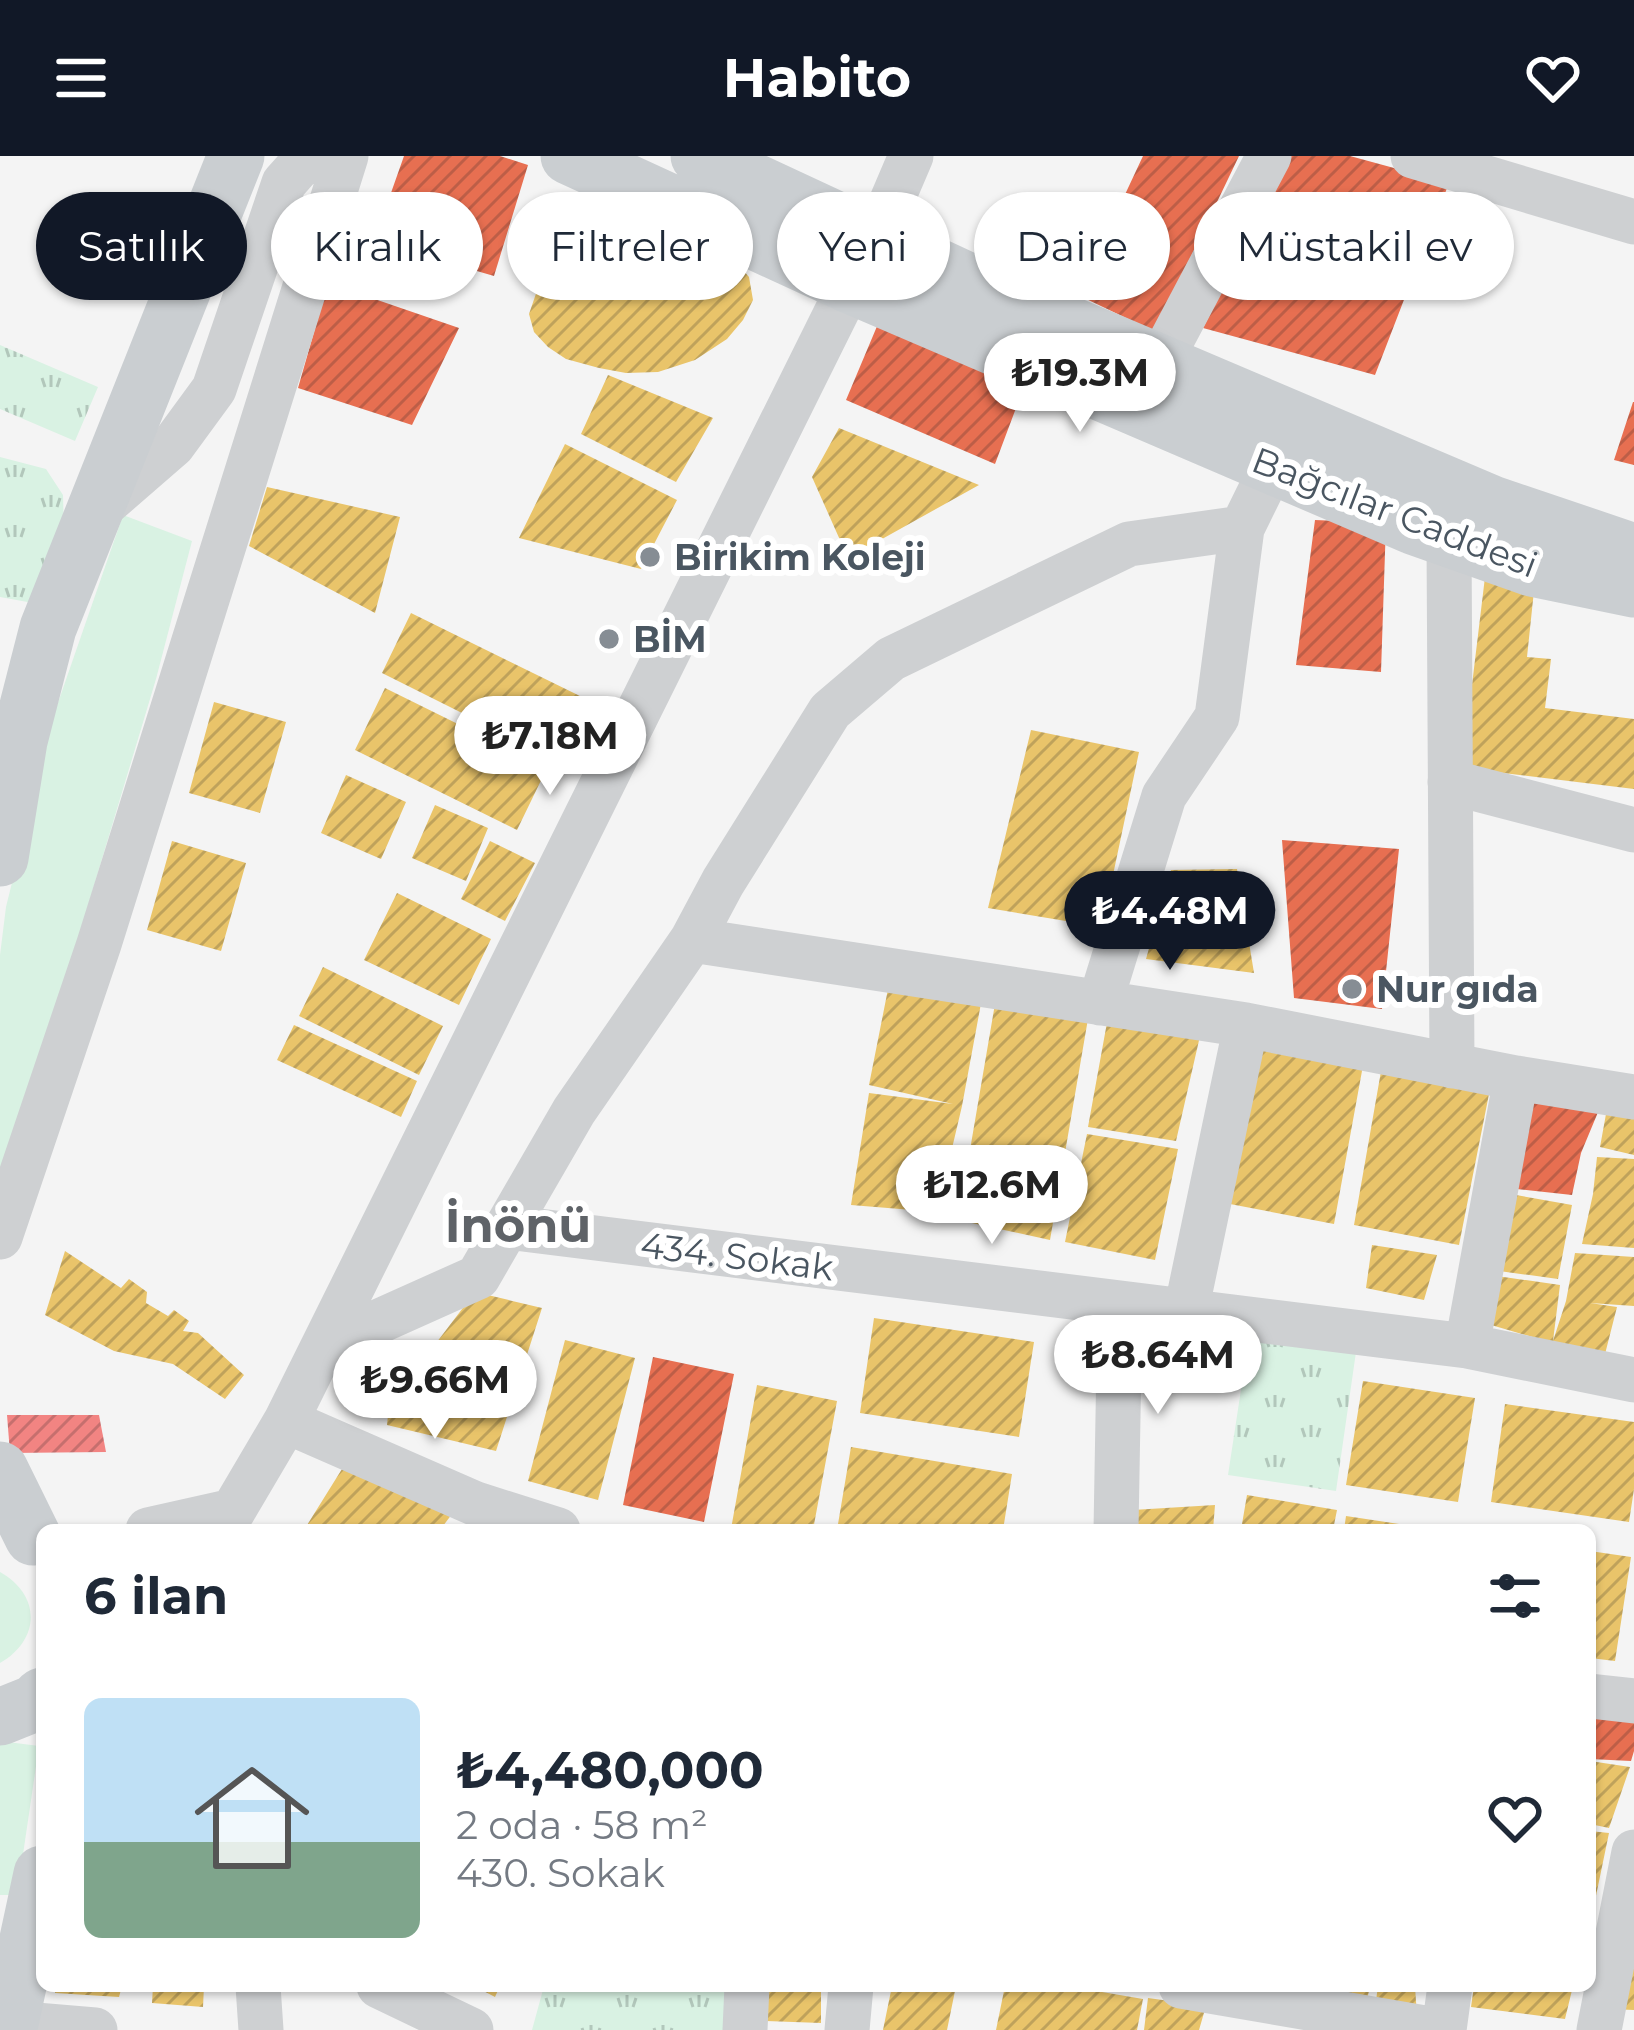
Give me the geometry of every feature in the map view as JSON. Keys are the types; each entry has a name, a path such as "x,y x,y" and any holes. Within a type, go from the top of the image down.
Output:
{"main road":[{"path":"0,858 20,741 24,619 94,513 236,156"},
{"name":"Bağcılar Caddesi","path":"568,156 777,230"},
{"name":"Bağcılar Caddesi","path":"700,156 777,206"},
{"name":"Bağcılar Caddesi","path":"950,278 973,283 1492,504 1634,552"},
{"name":"Bağcılar Caddesi","path":"941,300 1272,466 1449,540 1532,568 1634,589"},
{"path":"0,1470 25,1535"},
{"path":"0,1717 36,1702"},
{"path":"5,2017 36,1897"}],"street":[{"path":"94,513 173,445 214,389 284,183 308,156"},
{"path":"0,1237 99,944 346,156"},
{"path":"894,192 910,156"},
{"path":"1160,362 1269,156"},
{"path":"1413,156 1634,222"},
{"path":"223,1521 286,1421 844,300"},
{"path":"1100,1003 1164,796 1217,717 1242,528 1272,466"},
{"path":"324,1346 478,1277 574,1111 692,940 830,711 891,659 1130,544 1242,528"},
{"path":"1449,540 1452,1066"},
{"path":"1450,782 1634,830"},
{"path":"692,940 1246,1025 1634,1097"},
{"path":"1186,1311 1246,1025"},
{"path":"1467,1346 1516,1078"},
{"name":"434. Sokak","path":"507,1228 1467,1346 1634,1380"},
{"path":"1116,1524 1120,1304"},
{"path":"286,1421 473,1517 519,1524"},
{"path":"1596,1697 1634,1702"},
{"path":"1611,2028 1633,1860"},
{"path":"258,1992 261,2030"},
{"path":"392,1992 471,2030"},
{"path":"745,2030 746,1992"},
{"path":"848,2030 851,1992"},
{"path":"1201,1992 1240,2004 1440,2030 1449,1992"},
{"path":"5,2017 95,2030"}],"green space":[{"path":"0,345 98,387 75,441 0,409"},
{"path":"0,457 46,469 63,495 64,531 33,603 0,597"},
{"path":"123,515 192,541 156,679 0,1199 0,955 6,907 52,720"},
{"path":"1249,1337 1356,1352 1336,1491 1228,1475"},
{"path":"0,1572 23,1593 31,1617 23,1642 0,1663"},
{"path":"0,1741 36,1746 36,1766 17,1895 0,1895"},
{"path":"542,1992 728,1992 726,2030 532,2030"}],"building: Konut":[{"path":"534,300 753,300 727,339 695,360 658,372 626,373 566,359 534,332 529,314"},
{"path":"608,375 713,418 676,482 581,434"},
{"path":"839,428 979,485 848,558 812,477"},
{"path":"565,444 677,500 641,569 519,538"},
{"path":"267,487 400,517 375,613 249,546"},
{"path":"1485,577 1535,581 1527,657 1551,659 1545,708 1634,719 1634,789 1462,768"},
{"path":"411,613 584,698 554,759 382,673"},
{"path":"385,688 547,768 517,830 355,750"},
{"path":"214,702 286,722 260,813 189,793"},
{"path":"1031,730 1139,752 1102,927 988,908"},
{"path":"346,775 406,802 381,859 321,833"},
{"path":"435,805 488,828 466,881 412,858"},
{"path":"172,841 246,863 221,951 147,930"},
{"path":"490,841 535,863 505,921 461,899"},
{"path":"1237,869 1254,973 1146,959 1171,870"},
{"path":"397,893 491,939 459,1005 364,960"},
{"path":"323,967 443,1026 419,1075 299,1016"},
{"path":"890,979 982,998 937,1212 851,1205 869,1093 953,1104 869,1085"},
{"path":"996,998 1089,1013 1050,1240 958,1220"},
{"path":"1108,1017 1200,1036 1176,1141 1088,1127"},
{"path":"294,1025 417,1081 401,1117 277,1060"},
{"path":"1251,1037 1364,1060 1334,1224 1209,1200"},
{"path":"1383,1060 1491,1084 1459,1245 1354,1225"},
{"path":"1608,1103 1634,1108 1634,1155 1600,1147"},
{"path":"1087,1134 1178,1149 1155,1260 1065,1242"},
{"path":"1597,1157 1634,1159 1634,1248 1582,1244"},
{"path":"1505,1193 1572,1205 1558,1279 1492,1270"},
{"path":"1372,1245 1437,1255 1424,1300 1366,1288"},
{"path":"65,1251 121,1288 129,1279 147,1292 146,1303 168,1316 174,1310 189,1321 183,1331 198,1333 244,1375 225,1399 173,1364 114,1351 45,1315"},
{"path":"1575,1253 1634,1257 1634,1306 1590,1303 1617,1307 1604,1358 1481,1322 1490,1275 1560,1285 1553,1341"},
{"path":"475,1292 542,1308 496,1451 387,1425 389,1405"},
{"path":"874,1318 1034,1342 1019,1437 860,1413"},
{"path":"1140,1325 1206,1333 1202,1383 1135,1372"},
{"path":"565,1340 635,1358 598,1500 528,1481"},
{"path":"1363,1381 1475,1398 1458,1502 1346,1485"},
{"path":"757,1385 837,1401 814,1524 732,1524"},
{"path":"1505,1404 1634,1422 1629,1522 1491,1502"},
{"path":"851,1447 1012,1474 1004,1524 838,1524"},
{"path":"342,1469 455,1510 444,1524 308,1524"},
{"path":"1247,1495 1337,1510 1334,1524 1242,1524"},
{"path":"1215,1505 1213,1524 1117,1524 1116,1511"},
{"path":"1346,1516 1399,1524 1345,1524"},
{"path":"1596,1552 1631,1557 1615,1661 1596,1659"},
{"path":"1596,1762 1630,1767 1609,1828 1596,1825"},
{"path":"1596,1832 1609,1833 1596,1896"},
{"path":"1634,1947 1634,2010 1610,2009"},
{"path":"55,1992 120,1992 119,1997"},
{"path":"153,1992 204,1992 203,2007 152,2003"},
{"path":"765,1992 821,1992 821,2023 766,2021"},
{"path":"891,1992 955,1992 947,2030 883,2030"},
{"path":"1004,1992 1102,1992 1143,1999 1137,2030 996,2030"},
{"path":"1331,1992 1369,1992 1367,2000"},
{"path":"1377,1992 1415,1992 1417,2017 1374,2015"},
{"path":"1473,1992 1572,1992 1565,2019 1471,2007"},
{"path":"1148,1998 1206,2006 1199,2030 1144,2030"}],"building: Ticaret":[{"path":"404,156 500,156 528,165 520,192 507,192 507,234 494,276 483,273 483,192 391,192"},
{"path":"1143,156 1239,156 1222,192 1194,192 1194,250 1155,332 1088,300 1170,300 1170,192 1126,192"},
{"path":"1288,156 1350,156 1449,183 1446,192 1270,192"},
{"path":"323,300 377,300 459,328 412,425 298,388"},
{"path":"1217,300 1404,300 1375,375 1203,328"},
{"path":"883,312 1028,376 995,464 846,400"},
{"path":"1634,402 1634,465 1614,460"},
{"path":"1315,520 1386,523 1381,672 1296,665"},
{"path":"1282,840 1399,849 1382,1009 1294,998"},
{"path":"1522,1087 1601,1105 1581,1153 1572,1195 1507,1188"},
{"path":"653,1357 734,1374 704,1522 623,1505"},
{"path":"1596,1704 1634,1710 1631,1761 1596,1759"}],"building: Sağlık":[{"path":"7,1415 99,1415 106,1452 10,1453"}],"place":[{"name":"Birikim Koleji","path":"650,557"},
{"name":"BİM","path":"609,639"},
{"name":"Nur gıda","path":"1352,989"}],"district":[{"name":"İnönü","path":"518,1225"}]}
